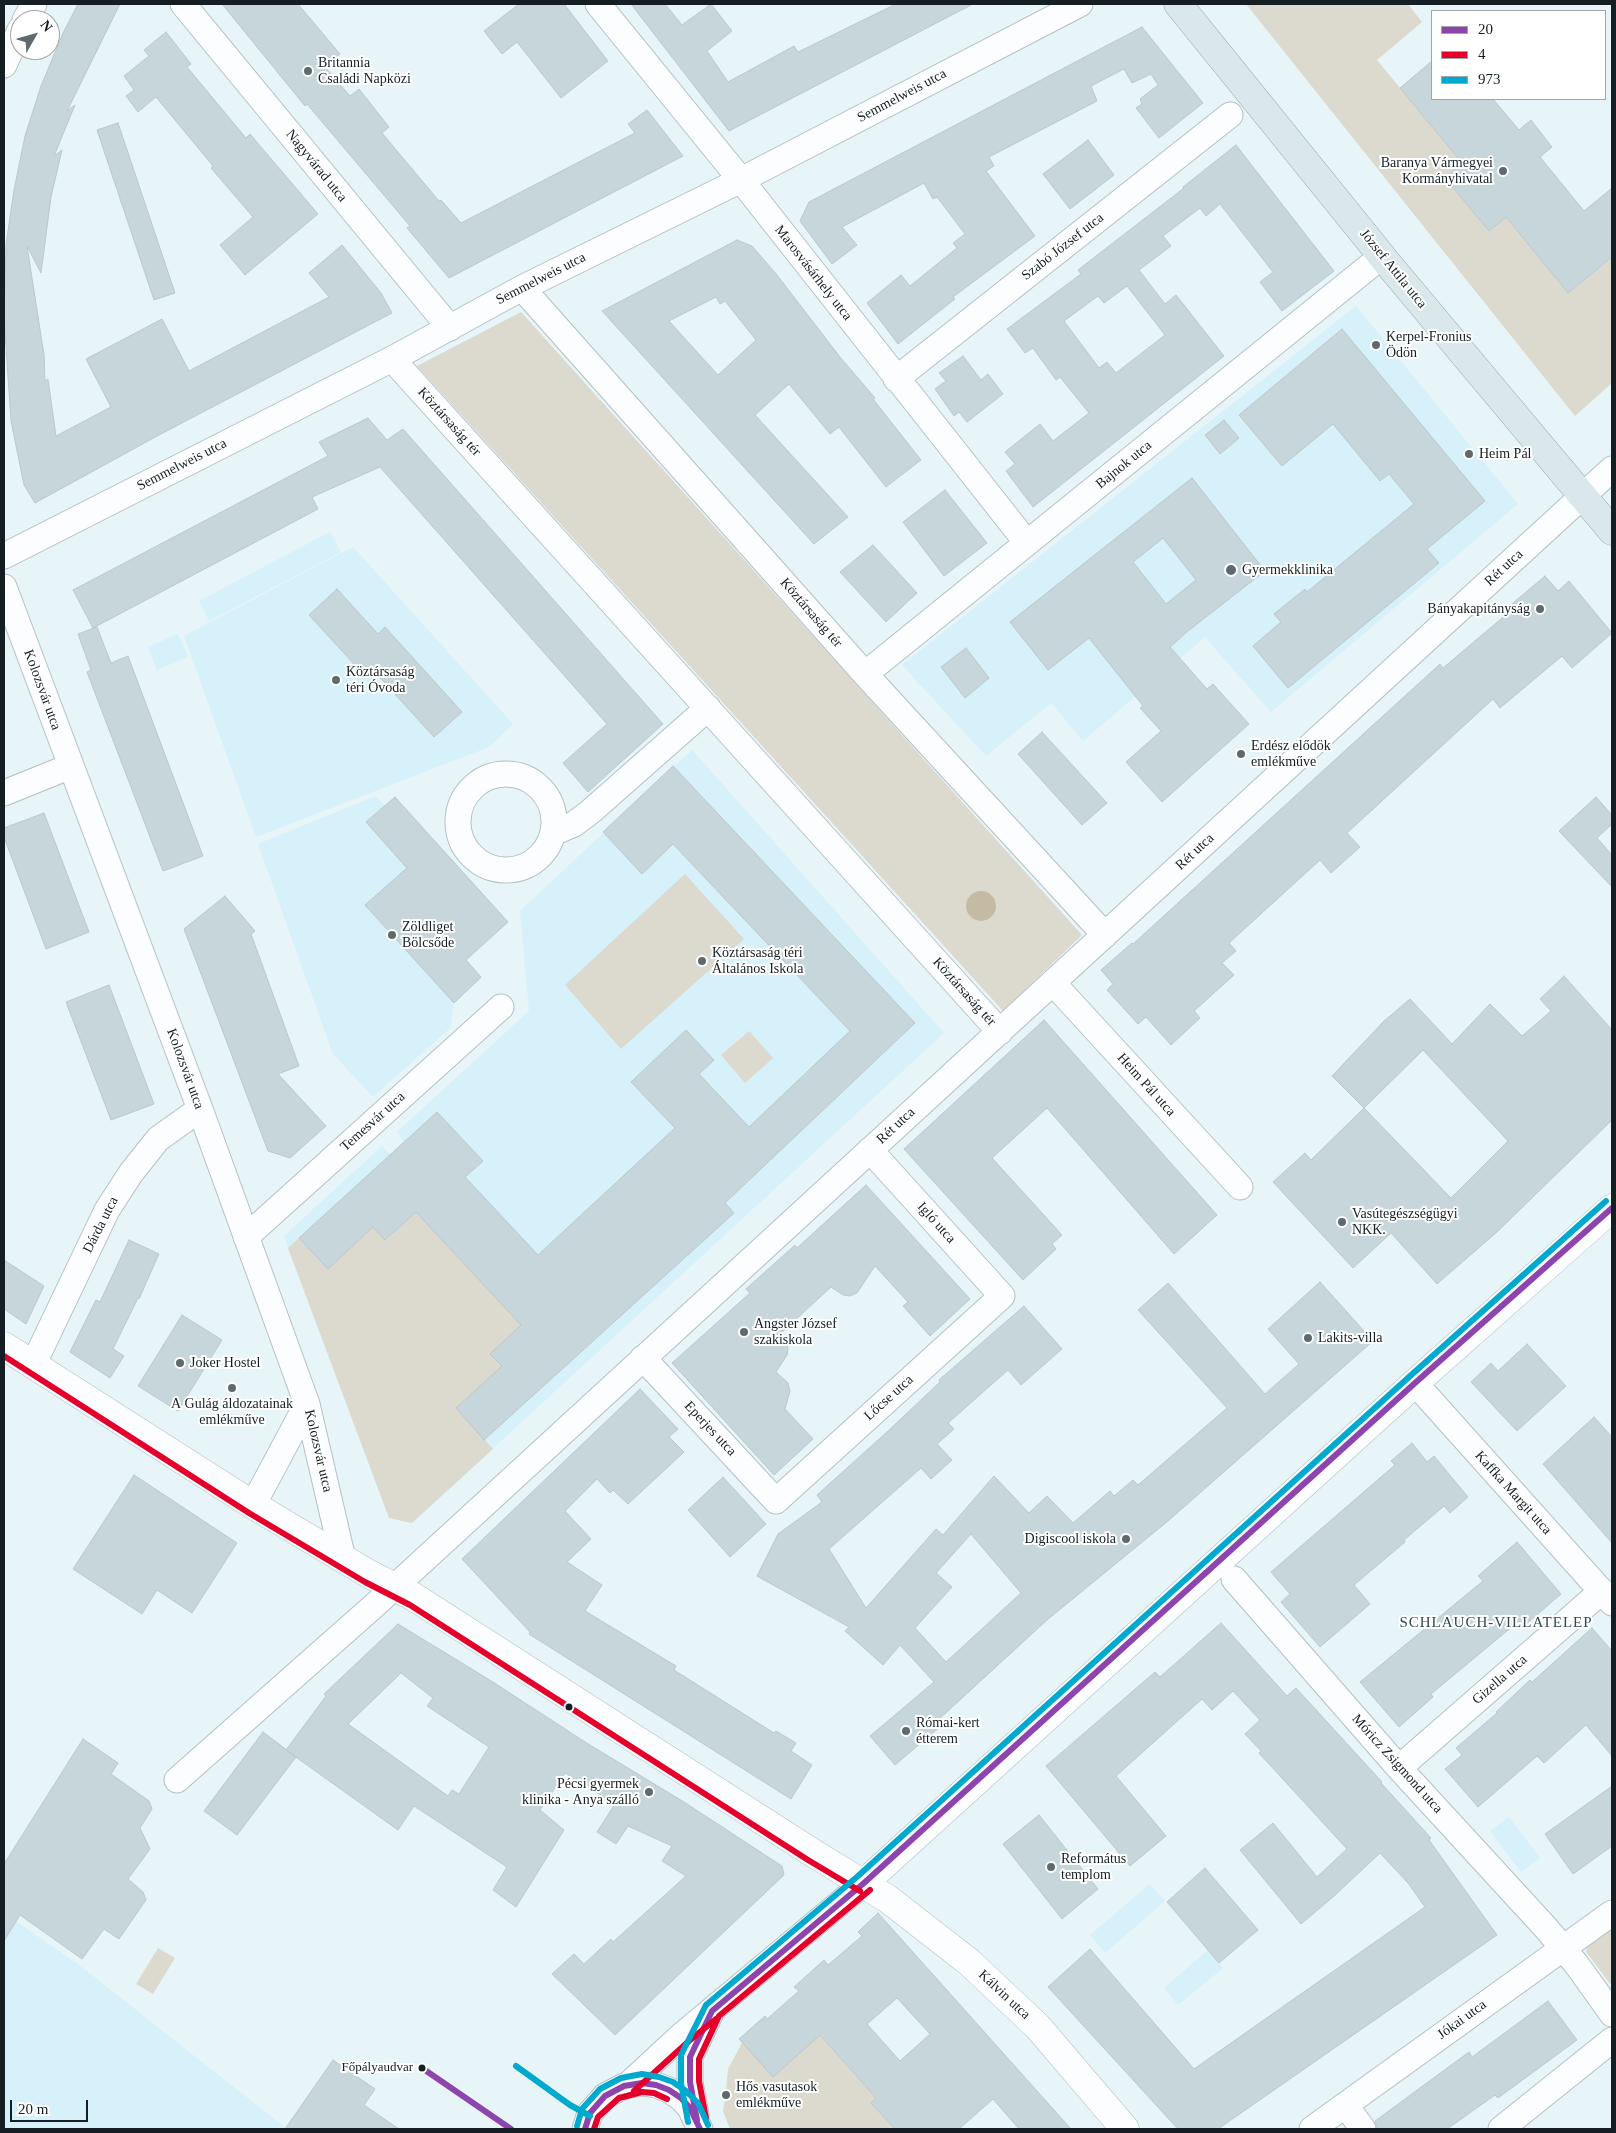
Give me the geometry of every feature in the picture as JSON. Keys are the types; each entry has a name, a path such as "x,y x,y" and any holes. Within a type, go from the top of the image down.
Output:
{"main road":[{"name":"József Attila utca","path":"1178,4 1382,256 1612,531"}],"street":[{"name":"Nagyvárad utca","path":"183,4 450,328"},
{"name":"Marosvásárhely utca","path":"598,4 741,180 1027,543"},
{"name":"Semmelweis utca","path":"4,556 392,359 522,288 741,180 1080,4"},
{"path":"4,65 10,52"},
{"name":"Szabó József utca","path":"896,379 1230,115"},
{"name":"Bajnok utca","path":"865,674 1382,256"},
{"name":"Köztársaság tér","path":"522,288 865,674 1105,935"},
{"name":"Köztársaság tér","path":"392,359 1000,1032"},
{"name":"Rét utca","path":"177,1780 376,1604 1612,469"},
{"name":"Kolozsvár utca","path":"4,587 200,1109 307,1404 343,1559"},
{"path":"553,833 574,824 590,812 708,708"},
{"path":"4,793 71,766"},
{"name":"Heim Pál utca","path":"1053,983 1240,1187"},
{"name":"Temesvár utca","path":"246,1237 501,1007"},
{"name":"Dárda utca","path":"33,1365 107,1210 130,1172 158,1139 200,1109"},
{"name":"Igló utca","path":"870,1150 1002,1296"},
{"path":"628,2085 682,2034 864,1883 1415,1383 1612,1208"},
{"name":"Lőcse utca","path":"776,1501 1002,1296"},
{"name":"Kálvin utca","path":"4,1346 253,1505 343,1559 414,1597 804,1848 864,1883 906,1912 969,1962 1038,2027 1125,2129"},
{"name":"Eperjes utca","path":"643,1358 776,1501"},
{"name":"Kaffka Margit utca","path":"1415,1383 1607,1597"},
{"path":"253,1505 307,1404"},
{"name":"Móricz Zsigmond utca","path":"1234,1579 1399,1768 1562,1947 1612,2014"},
{"name":"Gizella utca","path":"1399,1768 1607,1597"},
{"name":"Jókai utca","path":"1312,2129 1562,1947 1612,1913"},
{"path":"698,2125 690,2082 690,2057 712,2011"},
{"path":"1501,2129 1612,2040"},
{"path":"585,2129 590,2113 597,2104 614,2090 628,2085 649,2084 669,2090 681,2098 690,2108 698,2125"},
{"path":"1345,2105 1363,2129"}],"shaded area":[{"path":"1246,4 1408,4 1422,22 1377,60 1462,163 1445,178 1489,231 1506,217 1568,293 1612,257 1612,383 1575,416"},
{"name":"Gyermekklinika","path":"1356,306 1518,504 1271,712 1205,637 1083,741 1051,703 986,756 902,665"},
{"path":"521,312 1082,935 1003,1011 417,366"},
{"path":"330,532 341,552 209,621 199,601"},
{"name":"Köztársaság téri Óvoda","path":"353,547 513,724 489,747 256,837 184,636"},
{"path":"178,634 188,657 157,670 148,647"},
{"path":"692,750 944,1033 412,1523 389,1518 284,1236 382,1146 390,1154 404,1142 397,1132 529,1011 520,911"},
{"name":"Zöldliget Bölcsőde","path":"376,796 385,805 395,797 508,922 466,960 482,978 454,1003 450,1028 373,1097 333,1054 258,844"},
{"path":"685,874 744,939 621,1049 565,985"},
{"path":"981,891 992,895 996,906 992,917 981,921 970,917 966,906 970,895"},
{"path":"749,1031 773,1058 745,1083 721,1055"},
{"path":"416,1212 521,1325 490,1354 502,1366 456,1408 493,1449 412,1523 389,1518 288,1248 299,1238 328,1269 373,1227 386,1240"},
{"path":"1509,1817 1540,1858 1521,1872 1490,1831"},
{"path":"1150,1884 1165,1901 1105,1953 1090,1935"},
{"path":"4,1913 79,1965 287,2129 4,2129"},
{"path":"1612,1928 1612,1986 1586,1952 1587,1947"},
{"path":"158,1948 175,1958 153,1994 136,1984"},
{"path":"1208,1950 1223,1968 1178,2005 1164,1988"},
{"path":"817,2032 876,2098 871,2103 895,2129 730,2129 723,2111 725,2099 729,2099 730,2092 726,2091 728,2069 742,2043"}],"building":[{"path":"78,4 120,4 67,111 75,105 54,156 62,150 51,197 41,273 27,246 44,355 45,381 48,379 56,436 111,407 86,359 162,319 189,371 329,297 309,273 342,245 381,293 392,313 159,435 35,503 24,485 11,421 4,317 6,245 14,190 25,136 41,86 52,60 60,60 60,40"},
{"path":"222,4 298,4 340,54 325,67 350,96 359,89 389,127 382,133 439,201 441,200 461,223 635,133 628,124 647,110 683,156 449,278 407,228 410,226 307,104 305,106"},
{"path":"519,4 564,4 608,61 561,98 517,42 502,54 484,31"},
{"path":"631,4 665,4 682,25 711,4 732,31 707,51 728,82 794,46 798,52 896,4 973,4 729,131"},
{"path":"1142,27 1203,103 1159,138 1136,108 1142,104 1140,99 1158,85 1151,74 1132,83 1124,69 1091,86 1097,101 989,157 994,166 986,171 1035,236 953,297 955,299 898,344 867,303 901,275 910,286 957,248 953,243 965,234 937,197 933,199 924,183 842,227 857,245 832,264 800,221 809,202"},
{"path":"166,32 191,64 187,67 246,138 250,134 318,214 245,275 220,245 253,217 211,168 213,166 156,97 138,112 126,96 134,90 124,76 149,56 144,50"},
{"name":"Baranya Vármegyei Kormányhivatal","path":"1431,62 1431,100 1494,100 1519,130 1531,120 1552,147 1540,157 1584,211 1612,188 1612,257 1568,293 1506,217 1489,231 1445,178 1462,163 1400,88"},
{"path":"118,123 175,293 154,300 97,130"},
{"path":"1088,140 1114,175 1070,209 1043,174"},
{"path":"1236,145 1334,271 1282,311 1260,282 1273,272 1220,204 1206,216 1200,208 1163,236 1171,246 1139,270 1165,304 1176,295 1224,356 1033,507 1006,471 1015,464 1005,452 1040,424 1053,441 1089,413 1060,377 1056,380 1033,348 1025,353 1007,329 1081,274 1078,270","holes":["1127,286 1165,335 1116,373 1107,362 1099,368 1064,321 1098,296 1104,303"]},
{"path":"737,240 752,246 875,398 873,399 921,460 886,487 839,427 830,434 789,384 755,415 848,517 814,544 602,311","holes":["716,297 720,304 725,301 756,340 718,375 669,321"]},
{"path":"1342,329 1485,501 1427,549 1439,563 1288,688 1253,646 1281,622 1274,614 1305,589 1307,592 1414,504 1389,474 1380,481 1333,424 1282,466 1239,415"},
{"path":"963,356 981,380 988,374 1003,394 967,422 959,412 954,416 935,389 946,381 939,373"},
{"path":"368,418 387,440 403,429 663,724 588,792 563,763 607,724 380,467 312,497 318,509 93,628 73,590 328,456 319,442"},
{"path":"1224,420 1239,438 1220,454 1205,435"},
{"path":"1192,478 1265,571 1170,647 1207,689 1213,684 1249,724 1162,802 1126,762 1161,731 1140,708 1143,706 1089,638 1048,670 1010,622","holes":["1163,538 1196,580 1166,604 1133,562"]},
{"path":"945,490 987,543 944,576 903,522"},
{"path":"873,545 917,593 886,622 840,572"},
{"path":"1545,576 1558,591 1569,581 1612,633 1572,668 1562,656 1500,708 1493,699 1347,833 1360,847 1331,873 1320,860 1229,943 1236,951 1222,963 1234,975 1194,1011 1200,1018 1171,1045 1146,1017 1138,1024 1107,990 1113,984 1101,970 1133,944 1440,664 1443,668 1508,613 1506,609"},
{"path":"337,589 378,634 385,627 462,712 434,737 374,671 366,677 309,615"},
{"path":"97,627 111,663 128,656 203,856 163,871 87,672 91,670 78,634"},
{"path":"966,648 989,678 965,698 941,667"},
{"path":"1042,732 1107,803 1082,825 1018,754"},
{"path":"673,766 915,1023 725,1203 734,1213 484,1440 456,1408 502,1366 490,1354 521,1325 416,1212 385,1240 373,1227 328,1269 299,1238 437,1112 483,1161 465,1177 538,1255 675,1128 631,1082 686,1030 714,1060 699,1074 749,1127 850,1031 673,844 642,874 603,832"},
{"path":"395,797 508,922 466,960 481,977 454,1003 365,905 407,868 366,822"},
{"path":"1596,797 1612,815 1612,824 1597,838 1612,855 1612,887 1559,831"},
{"path":"44,813 89,932 46,949 4,837 4,828"},
{"path":"225,896 255,931 251,934 299,1066 278,1074 326,1126 290,1158 268,1151 184,929"},
{"path":"1564,976 1612,1030 1612,1120 1497,1232 1437,1284 1391,1233 1353,1268 1273,1182 1305,1153 1311,1160 1364,1108 1332,1076 1384,1021 1410,999 1452,1044 1490,1004 1522,1036 1551,1011 1540,999","holes":["1423,1050 1508,1141 1451,1198 1364,1108"]},
{"path":"109,985 154,1104 111,1120 66,1002"},
{"path":"1044,1020 1217,1215 1174,1254 1047,1108 992,1158 1062,1235 1052,1244 1056,1249 1023,1280 904,1149"},
{"name":"Angster József szakiskola","path":"866,1185 970,1299 930,1336 903,1306 908,1302 875,1266 857,1293 850,1296 843,1295 831,1287 781,1333 788,1348 787,1355 776,1372 788,1383 790,1391 785,1409 813,1439 774,1475 672,1363 750,1293 746,1289 795,1245 797,1248"},
{"path":"129,1240 159,1254 139,1299 113,1349 124,1356 110,1378 70,1352 96,1300 100,1302"},
{"path":"4,1260 44,1286 26,1324 4,1309"},
{"path":"1320,1282 1373,1341 1168,1521 1047,1620 937,1721 941,1726 895,1765 870,1736 934,1682 900,1645 883,1665 845,1631 849,1627 757,1576 778,1534 822,1502 817,1495 940,1382 939,1380 1024,1306 1062,1349 1021,1385 1008,1370 948,1423 954,1429 937,1444 952,1460 931,1479 921,1468 829,1549 866,1608 936,1529 943,1535 994,1476 1029,1513 1047,1496 1073,1523 1110,1491 1114,1496 1133,1480 1138,1485 1227,1408 1138,1310 1168,1283 1265,1394 1299,1364 1268,1329","holes":["971,1534 1021,1593 946,1662 915,1628 952,1587 936,1573"]},
{"name":"Joker Hostel","path":"182,1315 222,1340 178,1411 138,1386"},
{"path":"1527,1344 1566,1386 1517,1431 1471,1382 1491,1363 1498,1371"},
{"path":"640,1389 678,1429 669,1437 684,1452 628,1504 613,1490 610,1493 597,1479 565,1511 591,1539 567,1562 602,1585 585,1611 676,1666 674,1670 774,1733 776,1731 796,1743 791,1751 812,1765 791,1799 529,1634 530,1632 462,1559"},
{"path":"1594,1417 1612,1437 1612,1543 1543,1464"},
{"path":"1412,1443 1427,1462 1434,1456 1468,1497 1450,1513 1444,1506 1354,1585 1370,1604 1320,1647 1281,1602 1290,1594 1271,1572 1395,1465 1391,1461"},
{"path":"134,1475 237,1543 192,1613 157,1590 142,1614 73,1569"},
{"path":"723,1477 766,1524 730,1557 688,1510"},
{"path":"1517,1542 1561,1594 1523,1627 1519,1621 1431,1694 1433,1697 1399,1727 1360,1682 1483,1581 1478,1576"},
{"path":"1221,1623 1287,1696 1296,1688 1382,1782 1431,1838 1429,1840 1497,1935 1218,2129 1178,2129 1048,1987 1090,1949 1194,2069 1425,1907 1408,1883 1380,1853 1301,1924 1240,1850 1273,1823 1317,1877 1347,1849 1259,1753 1261,1751 1245,1734 1260,1720 1233,1691 1212,1710 1202,1699 1116,1776 1166,1836 1130,1866 1046,1766 1155,1672 1160,1677"},
{"path":"398,1624 684,1802 782,1866 784,1875 615,2035 552,1974 574,1954 584,1964 611,1939 613,1942 686,1876 662,1861 672,1846 628,1826 616,1844 597,1832 615,1804 565,1773 540,1810 564,1830 516,1907 493,1890 507,1867 414,1806 398,1830 286,1750 326,1696 324,1694","holes":["401,1673 433,1698 427,1706 489,1747 459,1794 452,1790 448,1796 348,1724"]},
{"path":"1592,1628 1612,1651 1612,1756 1586,1725 1544,1763 1537,1756 1478,1807 1445,1769 1462,1755 1456,1748 1497,1713 1530,1680 1532,1682"},
{"path":"263,1732 296,1757 237,1835 204,1811"},
{"path":"83,1739 118,1763 111,1774 149,1801 152,1809 140,1828 150,1849 128,1879 143,1892 146,1900 119,1939 104,1929 82,1959 20,1915 4,1941 4,1864"},
{"path":"1612,1786 1612,1846 1573,1874 1545,1834"},
{"name":"Református templom","path":"1039,1815 1098,1889 1062,1919 1003,1844"},
{"path":"1205,1868 1258,1930 1219,1963 1167,1902"},
{"path":"878,1913 1071,2129 1019,2129 993,2099 959,2129 895,2129 871,2103 876,2098 820,2035 773,2077 739,2039 765,2016 767,2019 799,1991 794,1987 824,1960 828,1965 862,1936 858,1932","holes":["897,1998 930,2034 900,2061 867,2024"]},
{"path":"1548,2001 1577,2040 1498,2098 1495,2095 1447,2129 1377,2129 1375,2121 1469,2052 1472,2057"},
{"path":"333,2060 375,2089 364,2105 399,2129 285,2129"}],"transit line":[{"name":"973","path":"688,2122 681,2083 681,2055 706,2005 858,1876 1606,1201"},
{"name":"20","path":"697,2120 690,2082 690,2057 712,2011 864,1883 1415,1383 1612,1208"},
{"name":"4","path":"4,1356 249,1513 365,1582 410,1605 808,1860 860,1891"},
{"name":"4","path":"706,2118 699,2081 699,2059 719,2016 870,1890"},
{"name":"4","path":"634,2091 716,2019"},
{"name":"973","path":"516,2066 570,2105 590,2116"},
{"name":"20","path":"422,2068 511,2129"},
{"name":"973","path":"577,2126 582,2109 600,2089 621,2078 642,2074 673,2082 686,2091 698,2103 708,2125"},
{"name":"20","path":"585,2129 590,2113 605,2096 624,2086 642,2083 656,2085 669,2090 681,2098 690,2108 700,2129"},
{"name":"4","path":"594,2129 598,2117 619,2098 642,2092 654,2093 667,2099"}],"place":[{"name":"Britannia Családi Napközi","path":"308,71"},
{"name":"Baranya Vármegyei Kormányhivatal","path":"1503,171"},
{"name":"Kerpel-Fronius Ödön","path":"1376,345"},
{"name":"Heim Pál","path":"1469,454"},
{"name":"Gyermekklinika","path":"1231,570"},
{"name":"Bányakapitányság","path":"1540,609"},
{"name":"Köztársaság téri Óvoda","path":"336,680"},
{"name":"Erdész elődök emlékműve","path":"1241,754"},
{"name":"Zöldliget Bölcsőde","path":"392,935"},
{"name":"Köztársaság téri Általános Iskola","path":"702,961"},
{"name":"Vasútegészségügyi NKK.","path":"1342,1222"},
{"name":"Angster József szakiskola","path":"744,1332"},
{"name":"Lakits-villa","path":"1308,1338"},
{"name":"Joker Hostel","path":"180,1363"},
{"name":"A Gulág áldozatainak emlékműve","path":"232,1388"},
{"name":"Digiscool iskola","path":"1126,1539"},
{"name":"Római-kert étterem","path":"906,1731"},
{"name":"Pécsi gyermek klinika - Anya szálló","path":"649,1792"},
{"name":"Református templom","path":"1051,1867"},
{"name":"Főpályaudvar","path":"422,2068"},
{"name":"Hős vasutasok emlékműve","path":"726,2095"}],"district":[{"name":"SCHLAUCH-VILLATELEP","path":"1496,1623"}]}
